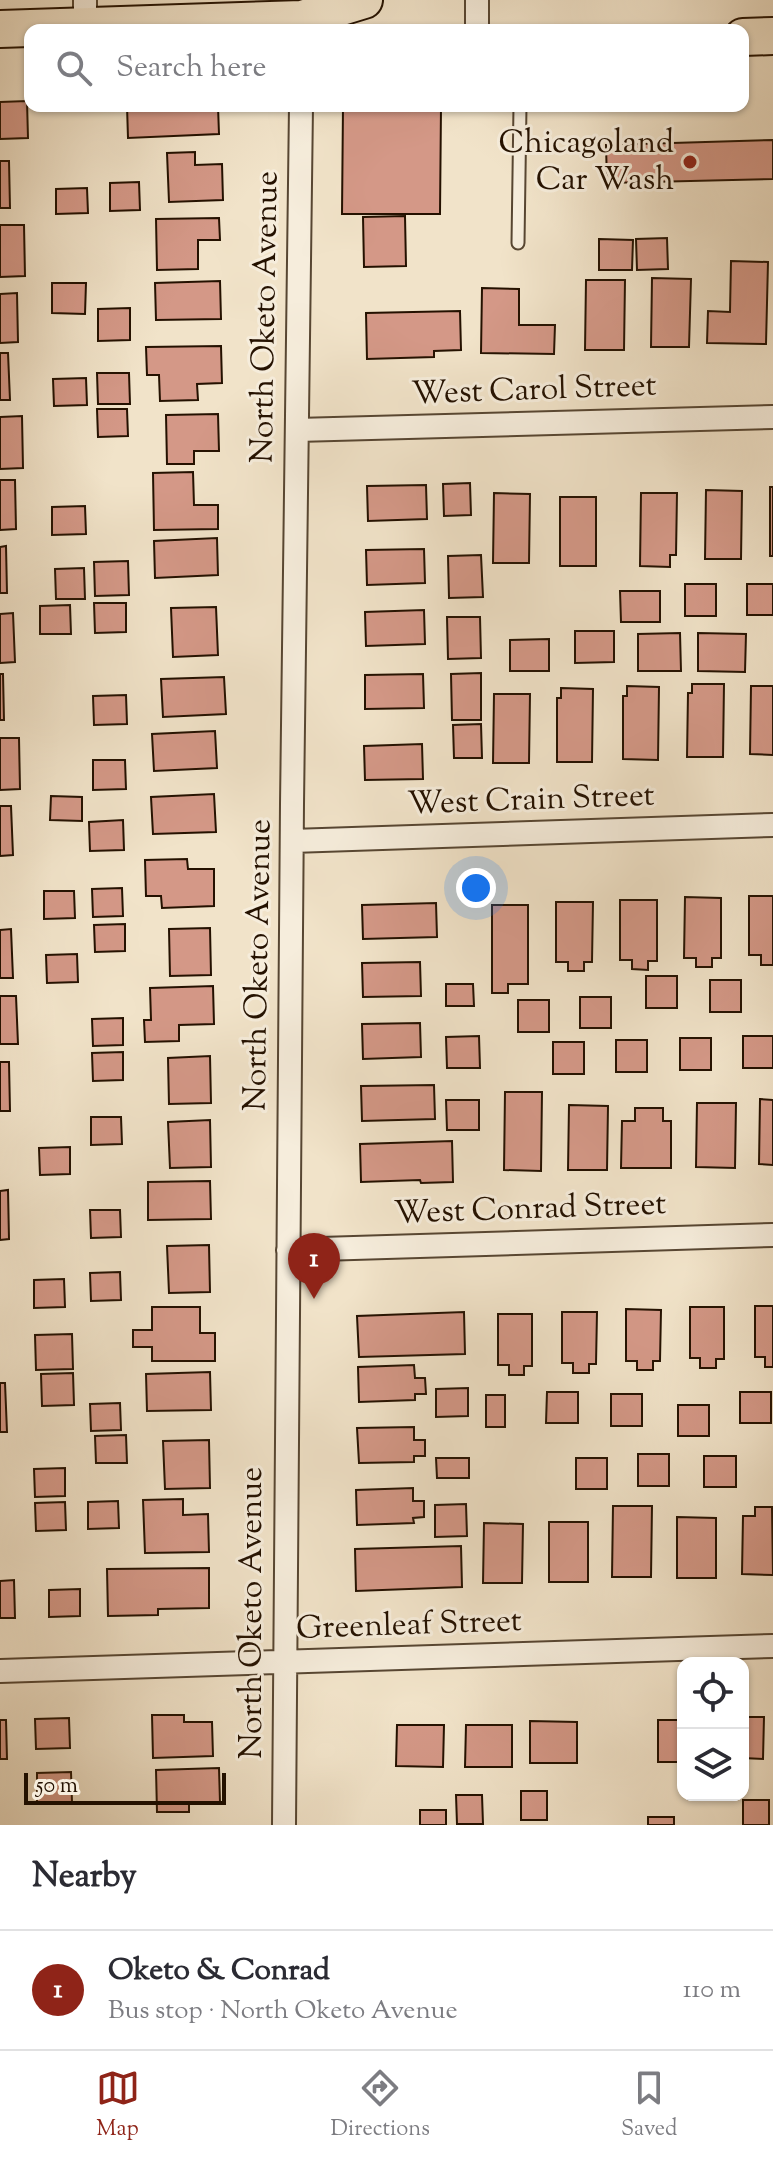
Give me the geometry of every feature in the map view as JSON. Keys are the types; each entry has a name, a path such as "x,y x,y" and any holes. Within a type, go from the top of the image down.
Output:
{"main road":[{"path":"27,24 85,13 302,24 364,0"},
{"path":"0,29 24,24"},
{"path":"749,37 773,36"}],"street":[{"path":"477,0 477,24"},
{"name":"North Oketo Avenue","path":"284,1825 301,112"},
{"name":"West Carol Street","path":"297,430 773,417"},
{"name":"West Crain Street","path":"292,841 773,825"},
{"name":"West Conrad Street","path":"288,1250 773,1235"},
{"name":"Greenleaf Street","path":"0,1671 773,1646"}],"lane":[{"path":"518,243 520,112"}],"building":[{"path":"24,101 28,138 0,139 0,102"},
{"path":"127,112 218,112 219,134 128,138"},
{"path":"343,112 441,112 440,214 342,214"},
{"name":"Chicagoland Car Wash","path":"773,140 773,179 607,183 606,145"},
{"path":"195,152 195,165 222,164 223,200 169,202 167,153"},
{"path":"0,161 9,161 10,208 0,208"},
{"path":"139,182 140,210 110,211 110,183"},
{"path":"87,188 88,213 56,214 56,189"},
{"path":"405,216 406,266 364,267 363,217"},
{"path":"219,218 220,240 198,240 198,269 157,270 156,219"},
{"path":"0,225 24,225 25,276 0,277"},
{"path":"667,238 668,269 637,270 636,239"},
{"path":"599,239 633,240 632,270 599,270"},
{"path":"731,261 768,262 766,344 707,343 708,311 730,312"},
{"path":"652,278 691,279 689,347 651,347"},
{"path":"586,280 625,280 624,350 585,350"},
{"path":"220,281 221,319 156,320 155,283"},
{"path":"52,283 86,283 85,314 52,313"},
{"path":"482,288 519,289 519,325 555,325 554,354 481,353"},
{"path":"17,293 18,342 0,343 0,294"},
{"path":"130,308 130,340 98,341 98,309"},
{"path":"460,311 461,350 434,351 434,357 367,359 366,313"},
{"path":"221,346 222,383 197,384 198,400 160,401 159,375 147,375 146,347"},
{"path":"0,353 8,353 10,400 0,400"},
{"path":"97,373 129,373 130,404 98,404"},
{"path":"86,378 87,405 54,406 53,379"},
{"path":"97,409 127,409 128,436 98,437"},
{"path":"218,414 219,451 194,451 194,464 167,464 166,415"},
{"path":"22,416 23,468 0,469 0,417"},
{"path":"193,472 194,505 218,505 218,529 154,530 153,473"},
{"path":"0,480 15,480 16,529 0,530"},
{"path":"470,483 471,515 444,516 443,484"},
{"path":"426,485 427,519 368,521 367,486"},
{"path":"770,487 773,487 773,556 770,556"},
{"path":"706,490 742,491 741,559 705,559"},
{"path":"494,493 530,494 529,563 493,563"},
{"path":"641,493 677,493 676,555 670,555 670,567 640,566"},
{"path":"560,497 596,497 596,566 560,566"},
{"path":"85,506 86,534 52,535 52,507"},
{"path":"217,538 218,575 155,578 154,541"},
{"path":"6,546 7,593 0,593 0,547"},
{"path":"424,549 425,583 367,585 366,550"},
{"path":"481,555 483,597 449,598 448,556"},
{"path":"128,561 129,595 95,596 94,562"},
{"path":"84,568 85,599 56,599 55,569"},
{"path":"685,584 716,584 716,616 685,616"},
{"path":"747,584 773,584 773,615 747,615"},
{"path":"620,591 660,591 660,622 621,622"},
{"path":"94,603 126,603 126,632 95,633"},
{"path":"70,605 71,634 40,634 40,606"},
{"path":"216,607 218,655 173,657 171,608"},
{"path":"424,610 425,644 366,646 365,612"},
{"path":"13,613 15,662 0,663 0,614"},
{"path":"447,617 480,617 481,658 448,659"},
{"path":"575,631 614,631 614,662 575,663"},
{"path":"680,633 681,671 638,671 638,634"},
{"path":"698,633 746,634 745,672 698,671"},
{"path":"549,639 549,671 510,671 510,640"},
{"path":"481,673 481,720 452,720 451,674"},
{"path":"0,674 3,674 4,720 0,720"},
{"path":"423,674 424,708 365,709 365,675"},
{"path":"224,677 226,714 163,717 161,679"},
{"path":"692,684 724,684 723,757 687,757 688,693 692,693"},
{"path":"627,686 659,687 658,760 623,759 623,696 627,696"},
{"path":"751,686 773,686 773,755 750,754"},
{"path":"561,688 593,689 592,762 557,762 557,698 561,698"},
{"path":"494,694 530,694 529,763 493,763"},
{"path":"126,695 127,724 94,725 93,696"},
{"path":"481,724 482,758 454,758 453,725"},
{"path":"215,731 217,768 154,771 152,734"},
{"path":"0,738 19,738 20,789 0,790"},
{"path":"422,744 423,779 365,780 364,746"},
{"path":"93,760 125,760 126,789 93,790"},
{"path":"214,794 216,832 153,834 151,797"},
{"path":"51,796 82,797 82,821 50,820"},
{"path":"0,806 11,806 13,855 0,856"},
{"path":"123,820 124,850 90,851 89,822"},
{"path":"187,859 188,869 214,869 214,906 162,908 161,896 146,896 145,860"},
{"path":"122,888 123,916 93,917 92,889"},
{"path":"44,891 74,891 75,918 44,919"},
{"path":"749,896 773,896 773,965 761,965 761,955 749,955"},
{"path":"685,897 721,898 721,958 712,958 712,967 696,967 696,958 684,958"},
{"path":"620,900 657,900 657,961 648,961 648,970 632,969 632,960 620,960"},
{"path":"556,902 593,902 592,962 584,962 584,971 568,971 568,962 556,962"},
{"path":"436,903 437,937 363,939 362,905"},
{"path":"492,905 528,905 528,984 508,984 508,993 492,993"},
{"path":"125,924 125,951 95,952 94,925"},
{"path":"210,928 211,975 170,976 169,929"},
{"path":"11,929 13,978 0,978 0,930"},
{"path":"77,954 78,982 47,983 46,955"},
{"path":"420,962 421,996 363,997 362,963"},
{"path":"646,976 677,976 677,1008 646,1008"},
{"path":"710,980 741,980 741,1012 710,1012"},
{"path":"446,984 473,984 474,1006 446,1006"},
{"path":"213,986 214,1024 179,1025 179,1041 145,1042 144,1020 151,1020 150,988"},
{"path":"0,996 16,996 18,1044 0,1044"},
{"path":"580,997 611,997 611,1028 580,1028"},
{"path":"518,1000 549,1000 549,1032 518,1032"},
{"path":"123,1018 123,1045 93,1046 92,1019"},
{"path":"420,1023 421,1057 363,1059 362,1024"},
{"path":"479,1036 480,1068 447,1068 446,1037"},
{"path":"743,1036 773,1036 773,1068 743,1068"},
{"path":"680,1038 711,1038 711,1070 680,1070"},
{"path":"616,1040 647,1040 647,1072 616,1072"},
{"path":"553,1042 584,1042 584,1074 553,1074"},
{"path":"123,1052 123,1080 93,1081 92,1053"},
{"path":"210,1056 211,1103 169,1104 168,1058"},
{"path":"0,1062 9,1062 10,1111 0,1111"},
{"path":"434,1085 435,1119 362,1121 361,1086"},
{"path":"505,1092 542,1092 541,1171 504,1170"},
{"path":"760,1099 773,1100 773,1165 759,1164"},
{"path":"446,1100 479,1100 479,1130 447,1130"},
{"path":"697,1103 736,1103 735,1168 696,1167"},
{"path":"569,1105 608,1106 607,1170 568,1170"},
{"path":"635,1108 663,1108 663,1121 671,1121 671,1168 621,1168 622,1121 635,1121"},
{"path":"91,1117 121,1117 122,1144 91,1145"},
{"path":"210,1120 211,1167 170,1168 168,1122"},
{"path":"452,1141 453,1182 361,1182 360,1144"},
{"path":"70,1147 70,1174 40,1175 39,1148"},
{"path":"210,1181 211,1219 148,1220 148,1182"},
{"path":"8,1190 9,1239 0,1240 0,1191"},
{"path":"90,1210 120,1210 121,1237 91,1238"},
{"path":"209,1245 210,1292 169,1293 167,1246"},
{"path":"120,1272 121,1300 91,1301 90,1273"},
{"path":"64,1279 65,1307 34,1308 34,1280"},
{"path":"755,1306 773,1306 773,1367 765,1367 765,1357 755,1357"},
{"path":"152,1307 200,1307 200,1333 215,1333 215,1361 152,1361 152,1347 133,1347 133,1330 152,1330"},
{"path":"690,1307 724,1307 724,1359 716,1359 716,1368 700,1368 700,1358 690,1358"},
{"path":"626,1309 661,1310 660,1361 653,1361 653,1370 637,1370 637,1361 626,1361"},
{"path":"464,1312 465,1354 359,1357 357,1316"},
{"path":"562,1312 597,1312 596,1364 589,1364 589,1373 573,1373 573,1363 562,1363"},
{"path":"498,1314 532,1314 532,1366 524,1366 524,1375 509,1375 509,1365 498,1365"},
{"path":"72,1334 73,1369 36,1370 35,1335"},
{"path":"414,1365 415,1378 425,1378 426,1394 415,1394 415,1400 359,1402 358,1367"},
{"path":"210,1372 211,1410 147,1411 146,1374"},
{"path":"73,1373 74,1405 42,1406 41,1374"},
{"path":"0,1383 5,1383 7,1432 0,1432"},
{"path":"468,1388 468,1416 436,1417 436,1389"},
{"path":"547,1392 578,1392 578,1423 546,1423"},
{"path":"740,1392 771,1392 771,1423 740,1423"},
{"path":"611,1394 642,1394 642,1426 611,1426"},
{"path":"486,1395 505,1395 505,1427 486,1427"},
{"path":"120,1403 121,1430 91,1431 90,1404"},
{"path":"678,1405 709,1405 709,1436 678,1436"},
{"path":"414,1427 414,1440 425,1440 425,1456 414,1456 414,1462 359,1463 357,1428"},
{"path":"126,1435 127,1463 96,1463 95,1436"},
{"path":"209,1440 210,1488 165,1489 163,1441"},
{"path":"638,1454 669,1454 669,1486 638,1486"},
{"path":"704,1456 736,1456 736,1487 704,1487"},
{"path":"436,1458 469,1458 469,1478 437,1478"},
{"path":"576,1458 607,1458 607,1489 576,1489"},
{"path":"65,1468 65,1496 35,1497 34,1469"},
{"path":"413,1488 413,1501 424,1501 424,1517 413,1518 414,1523 357,1525 356,1490"},
{"path":"183,1499 183,1515 208,1514 209,1552 145,1553 143,1500"},
{"path":"118,1501 119,1528 88,1529 88,1502"},
{"path":"65,1502 66,1530 36,1531 35,1503"},
{"path":"466,1504 467,1536 435,1537 435,1505"},
{"path":"613,1506 652,1506 651,1577 612,1577"},
{"path":"755,1507 772,1507 773,1575 742,1574 743,1516 755,1516"},
{"path":"677,1517 716,1518 716,1578 677,1578"},
{"path":"549,1522 588,1522 588,1582 549,1582"},
{"path":"484,1523 523,1524 522,1583 483,1583"},
{"path":"461,1546 462,1587 356,1591 355,1549"},
{"path":"209,1568 209,1608 158,1609 158,1615 108,1616 107,1569"},
{"path":"14,1580 15,1618 0,1618 0,1581"},
{"path":"80,1589 80,1616 49,1617 49,1590"},
{"path":"152,1715 184,1715 184,1722 212,1722 213,1756 153,1758"},
{"path":"749,1717 764,1717 763,1759 749,1758"},
{"path":"69,1718 70,1748 36,1749 35,1719"},
{"path":"0,1720 6,1720 7,1759 0,1759"},
{"path":"658,1720 677,1720 677,1762 658,1762"},
{"path":"530,1721 577,1722 577,1763 530,1763"},
{"path":"397,1725 444,1725 443,1767 396,1766"},
{"path":"466,1725 512,1725 512,1767 465,1767"},
{"path":"219,1768 220,1802 189,1803 189,1812 157,1812 156,1770"},
{"path":"71,1772 72,1802 37,1803 37,1773"},
{"path":"521,1791 547,1791 547,1820 521,1820"},
{"path":"456,1795 482,1795 483,1824 457,1824"},
{"path":"769,1800 769,1825 743,1825 743,1801"},
{"path":"420,1810 446,1810 446,1825 420,1825"},
{"path":"648,1817 674,1817 674,1825 648,1825"}],"place":[{"name":"Chicagoland Car Wash","path":"690,162"},
{"name":"Oketo & Conrad","path":"314,1299"}]}
